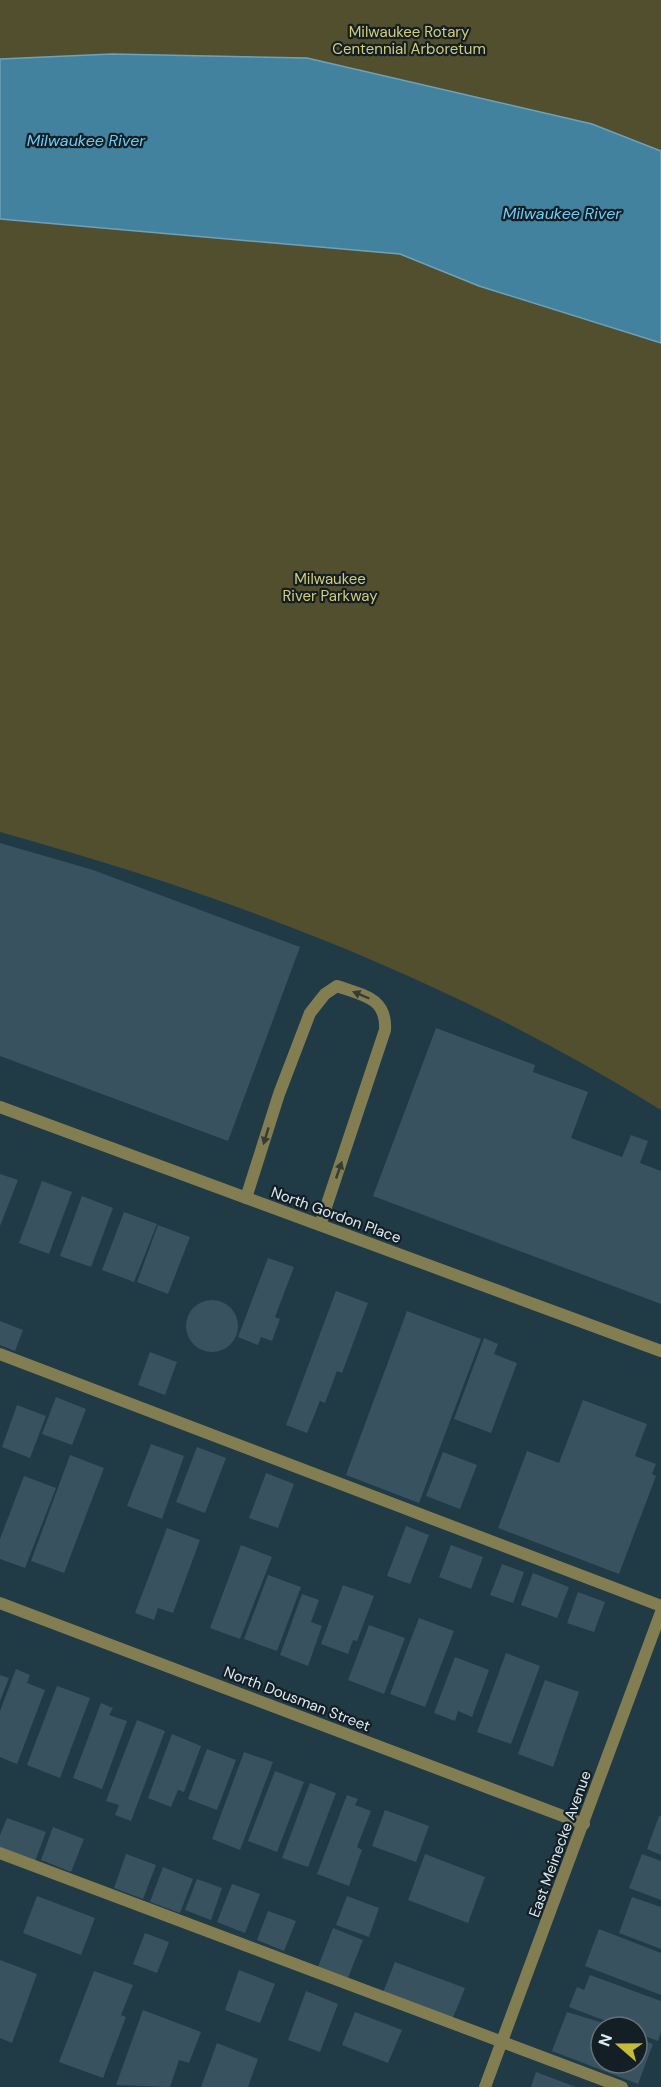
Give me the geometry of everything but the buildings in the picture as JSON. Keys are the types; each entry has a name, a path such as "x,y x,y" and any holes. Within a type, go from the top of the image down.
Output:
{"street":[{"path":"246,1198 279,1094 310,1013 325,994 338,986 376,1002 386,1016 385,1030 320,1225"},
{"name":"North Gordon Place","path":"0,1107 661,1351"},
{"path":"0,1354 661,1606"},
{"name":"North Dousman Street","path":"0,1603 584,1824"},
{"name":"East Meinecke Avenue","path":"485,2087 660,1619"},
{"path":"0,1853 622,2087"}],"green space":[{"name":"Milwaukee Rotary Centennial Arboretum","path":"0,0 661,0 661,151 592,124 112,54 0,59"},
{"name":"Milwaukee River Parkway","path":"0,219 400,254 479,286 661,343 661,1110 503,1021 423,982 341,947 173,885 0,832"}],"water":[{"name":"Milwaukee River","path":"112,54 307,58 592,124 661,151 661,343 479,286 400,254 0,219 0,59"}]}
